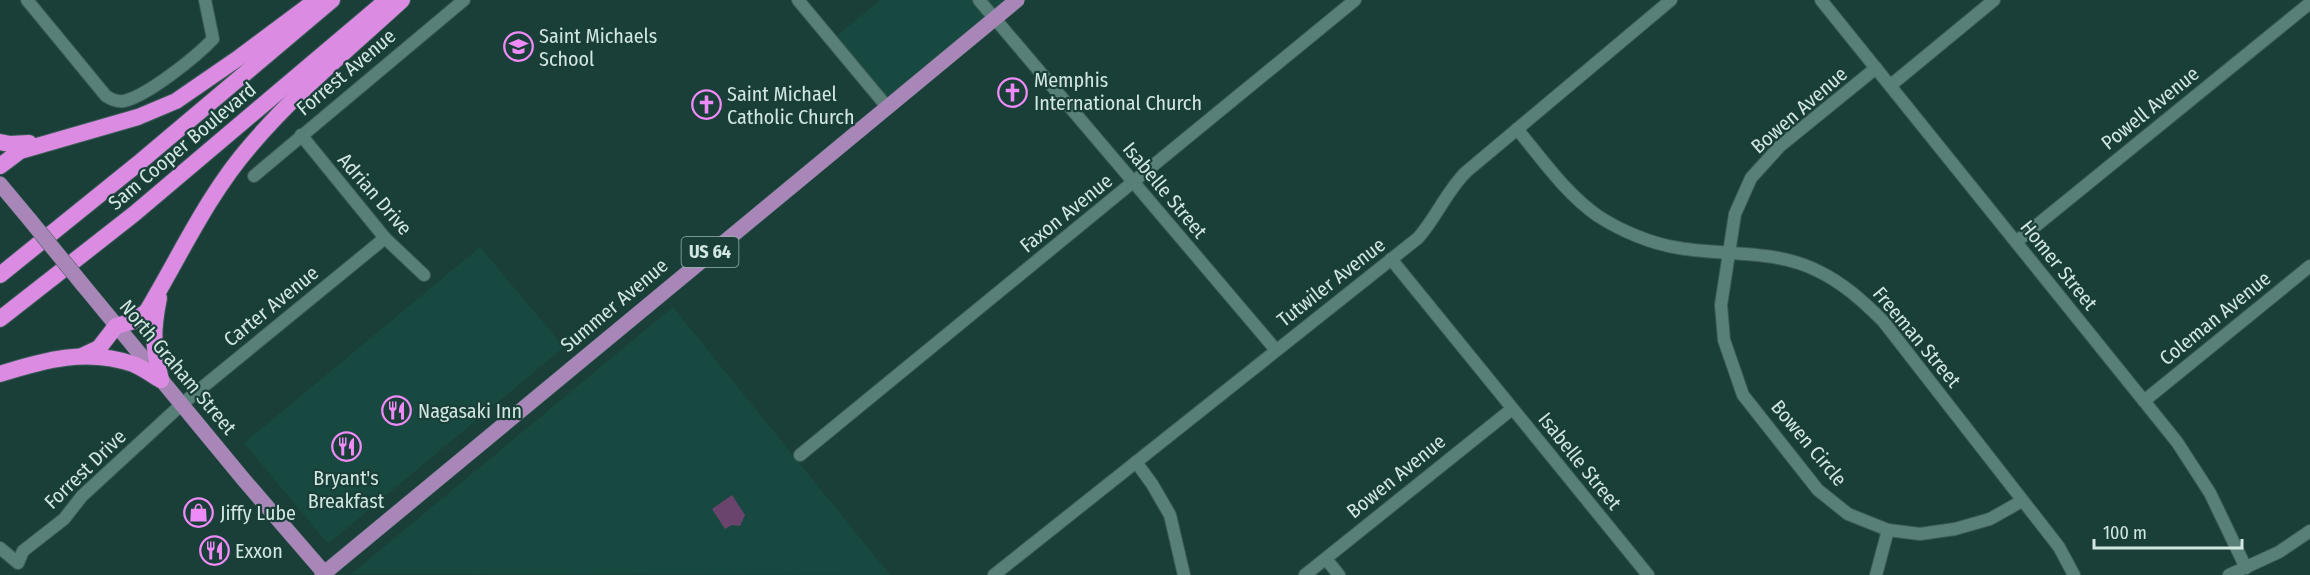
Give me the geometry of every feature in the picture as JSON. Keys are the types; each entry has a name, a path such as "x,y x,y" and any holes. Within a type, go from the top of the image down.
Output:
{"highway":[{"path":"0,166 20,151 138,117 176,101 316,0"},
{"name":"Sam Cooper Boulevard","path":"0,275 140,162 332,0"},
{"name":"Sam Cooper Boulevard","path":"0,319 134,214 387,0"},
{"path":"82,357 99,348 117,326 134,321 147,311 210,200 250,146 301,93 402,0"},
{"path":"0,142 10,144 45,142"},
{"path":"161,288 155,319 154,351 161,380"},
{"path":"0,374 45,360 82,357 108,358 134,365 161,380"}],"main road":[{"name":"Summer Avenue","path":"324,574 1017,0"},
{"name":"North Graham Street","path":"0,184 324,574"}],"street":[{"path":"27,0 106,96 115,101 125,101 157,84 213,39 205,0"},
{"name":"Forrest Avenue","path":"254,176 300,135 464,0"},
{"path":"798,0 888,108"},
{"name":"Isabelle Street","path":"979,0 1276,350"},
{"name":"Faxon Avenue","path":"800,455 1355,0"},
{"name":"Tutwiler Avenue","path":"994,575 1418,238 1431,223 1457,181 1671,0"},
{"name":"Homer Street","path":"1821,0 2144,401 2198,473 2246,568"},
{"path":"1891,85 1994,0"},
{"name":"Powell Avenue","path":"2016,242 2310,3"},
{"name":"Bowen Avenue","path":"1729,252 1736,213 1752,178 1780,146 1876,68"},
{"name":"Freeman Street","path":"1517,129 1563,184 1598,216 1642,237 1678,248 1775,257 1817,270 1853,292 1883,321 2059,547 2074,575"},
{"name":"Adrian Drive","path":"300,135 385,238 424,275"},
{"name":"Carter Avenue","path":"182,404 385,238"},
{"name":"Bowen Circle","path":"1729,252 1721,305 1724,340 1743,395 1818,490 1848,514 1888,530 1920,534 1955,529 1990,519 2022,501"},
{"name":"Isabelle Street","path":"1391,259 1648,575"},
{"name":"Coleman Avenue","path":"2144,401 2310,266"},
{"name":"Forrest Drive","path":"0,548 18,563 23,551 63,519 82,496 182,404"},
{"name":"Bowen Avenue","path":"1305,575 1512,409"},
{"path":"1136,462 1170,515 1184,575"},
{"path":"1876,575 1888,530"},
{"path":"2229,575 2279,552 2310,531"},
{"path":"1326,559 1339,575"}],"shaded area":[{"path":"880,0 1017,0 888,108 832,40"},
{"path":"480,247 564,347 328,544 244,443"},
{"path":"673,307 890,575 351,574"},
{"path":"732,495 745,515 740,526 732,525 725,529 712,509"}],"place":[{"name":"Saint Michaels School","path":"518,47"},
{"name":"Memphis International Church","path":"1013,92"},
{"name":"Saint Michael Catholic Church","path":"706,105"},
{"name":"Nagasaki Inn","path":"397,411"},
{"name":"Bryant's Breakfast","path":"346,447"},
{"name":"Jiffy Lube","path":"199,513"},
{"name":"Exxon","path":"214,551"}]}
